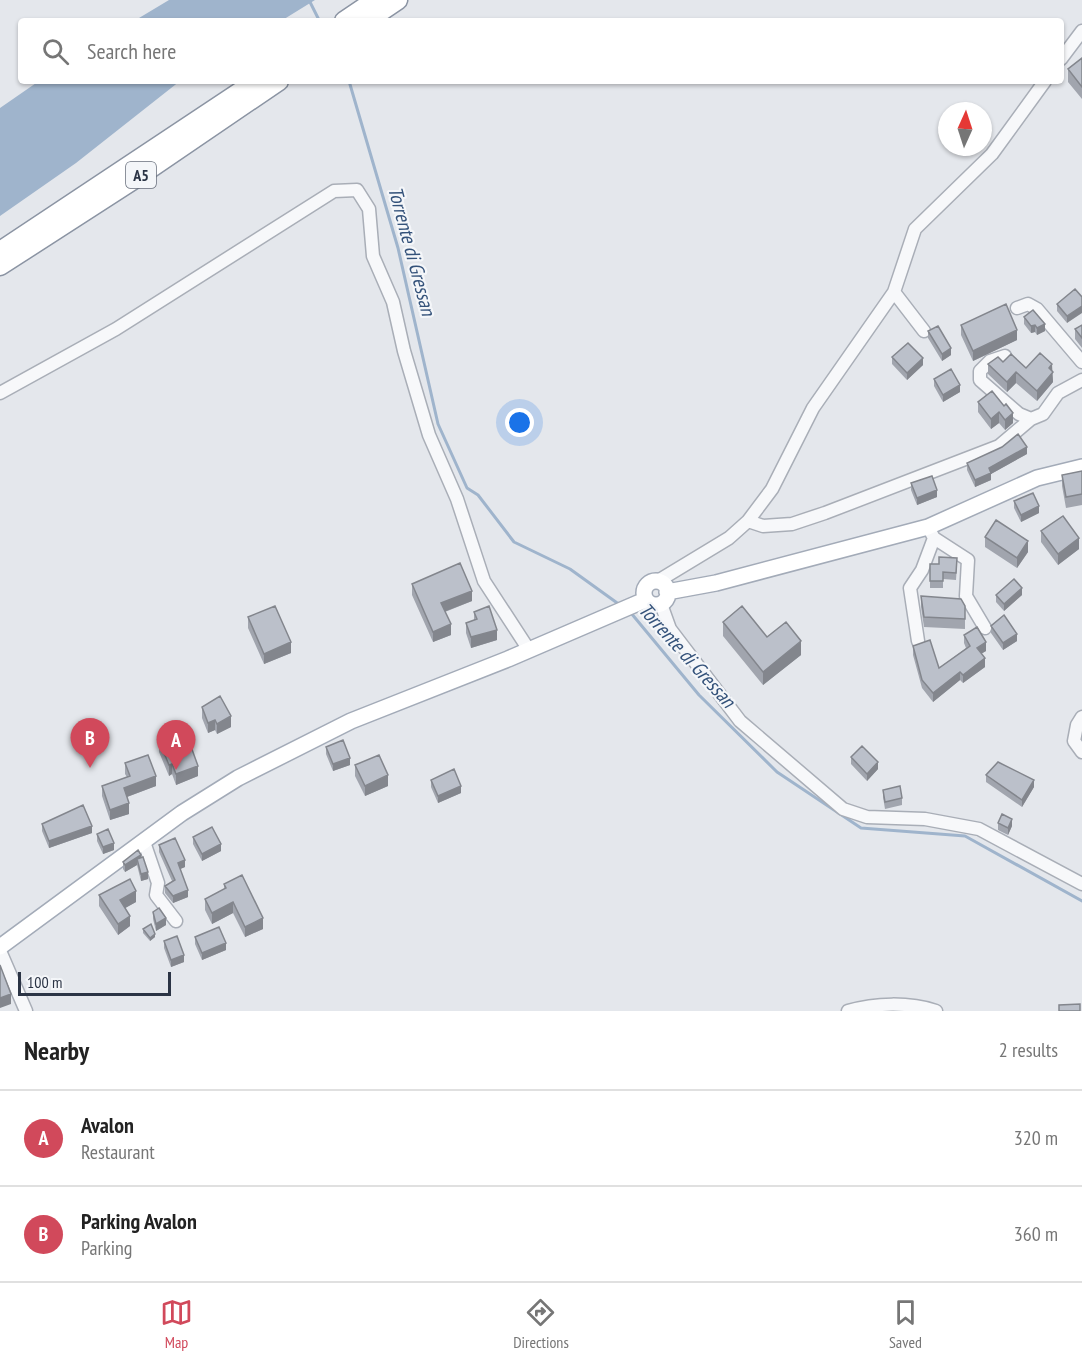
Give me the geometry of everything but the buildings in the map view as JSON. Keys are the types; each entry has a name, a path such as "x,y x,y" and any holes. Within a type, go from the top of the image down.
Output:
{"highway":[{"path":"348,18 375,0"},
{"path":"371,18 398,0"},
{"name":"A5","path":"0,251 251,84"},
{"name":"A5","path":"0,266 135,179 275,84"}],"main road":[{"path":"645,600 645,586 662,592 716,583 931,532 1037,478 1082,467"},
{"path":"645,600 652,605 662,592"},
{"path":"0,949 182,813 248,773 351,721 529,650 601,617 645,600"}],"street":[{"path":"1064,55 1082,31"},
{"path":"1043,84 992,154 915,229 894,292 813,408 772,489 748,521 662,592 670,629 740,721 843,809 867,817 925,819 979,829 1082,884"},
{"path":"0,393 116,329 334,191 357,190 369,209 373,256 393,302 404,351 429,435 457,499 484,581 529,650"},
{"path":"894,292 924,331"},
{"path":"1017,308 1028,304 1037,309 1082,362"},
{"path":"1005,356 985,366 980,371 980,380 1020,414 1031,419"},
{"path":"748,521 763,526 792,524 999,446 1031,419 1043,414 1058,393 1082,380"},
{"path":"918,641 910,588 922,570 931,532 968,560 966,596 985,628"},
{"path":"1082,717 1077,725 1074,741 1082,752"},
{"path":"144,842 158,883 156,895 176,921"},
{"path":"0,949 26,1011"},
{"path":"848,1011 869,1004 926,1007 936,1011"}],"water":[{"path":"169,0 315,0 286,18 139,18"},
{"path":"35,84 176,84 76,163 0,216 0,108"}],"waterway":[{"name":"Torrente di Gressan","path":"309,0 318,18"},
{"name":"Torrente di Gressan","path":"350,84 398,248 438,424 467,488 478,495 514,542 570,569 620,605"},
{"name":"Torrente di Gressan","path":"631,613 699,695 777,772 861,828 965,836 1082,901"}],"place":[{"name":"Parking Avalon","path":"90,768"},
{"name":"Avalon","path":"176,770"}]}
